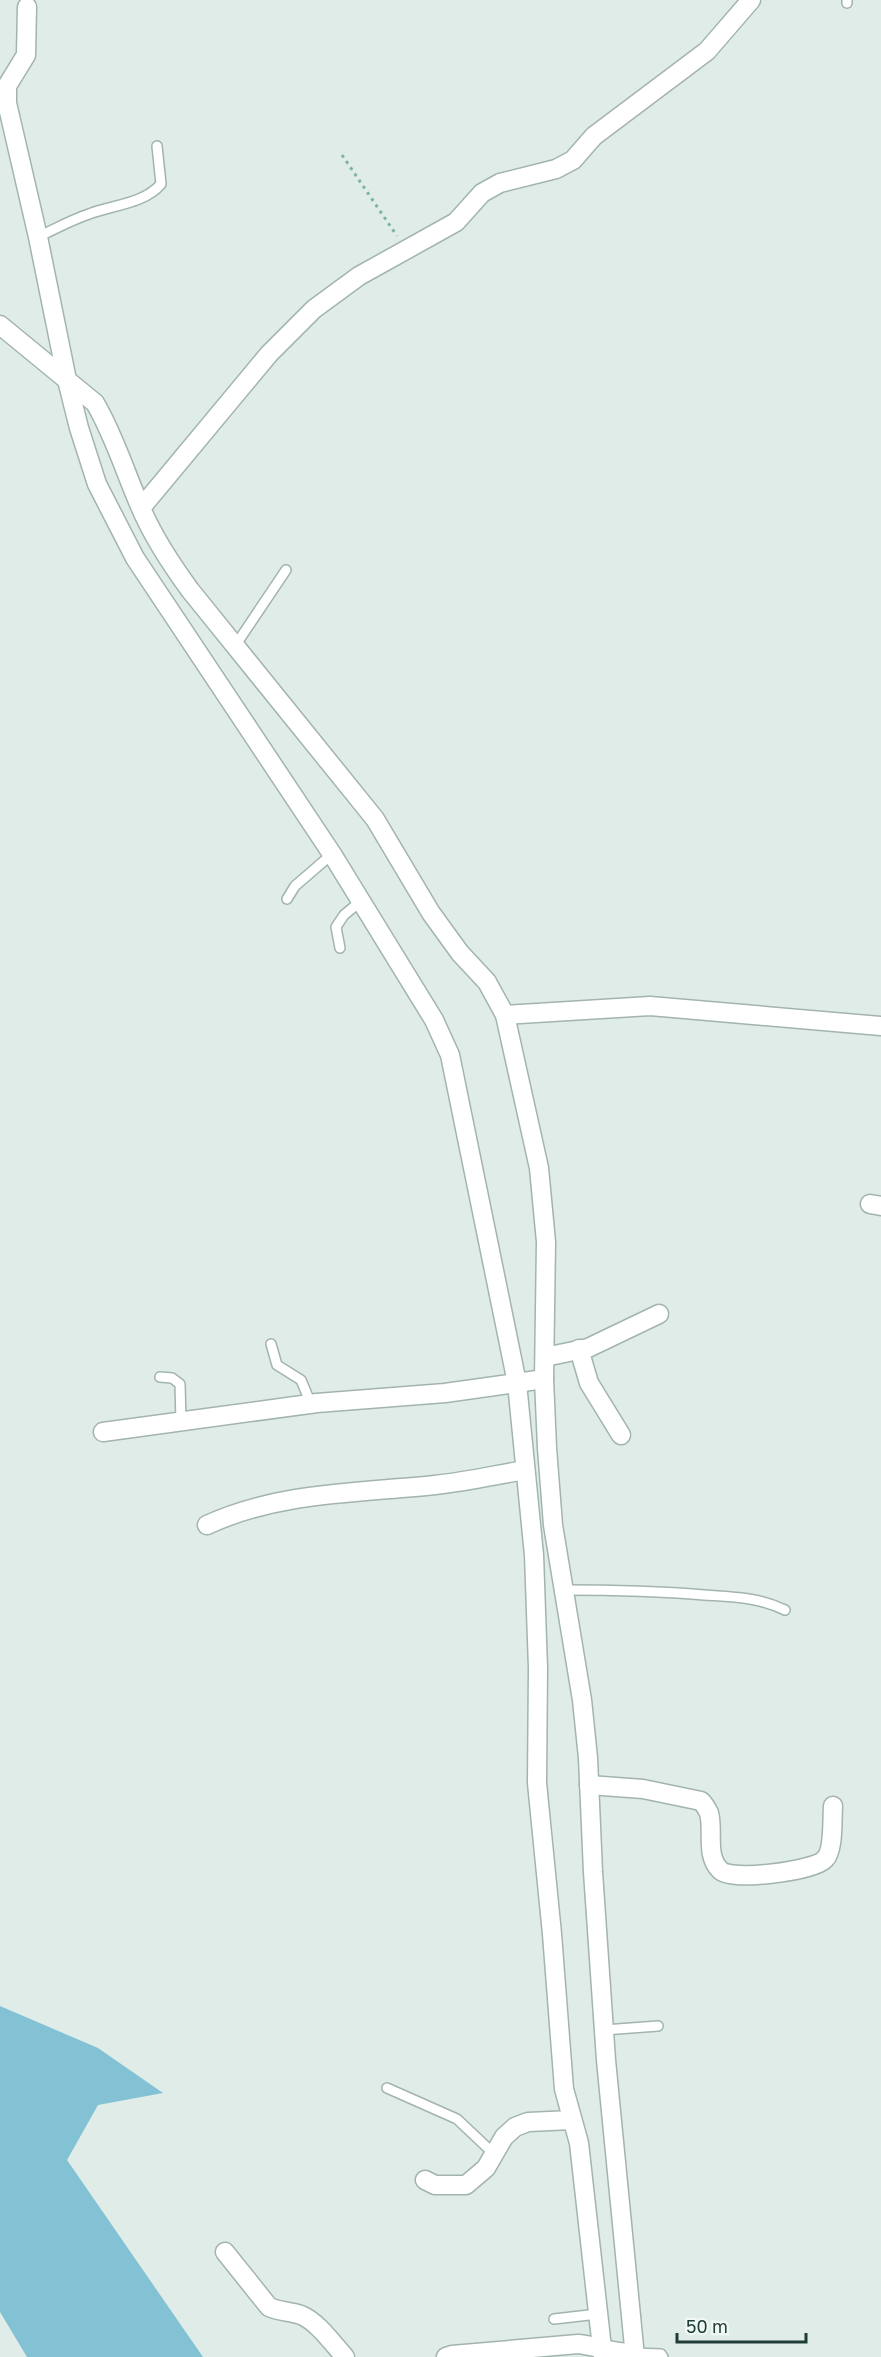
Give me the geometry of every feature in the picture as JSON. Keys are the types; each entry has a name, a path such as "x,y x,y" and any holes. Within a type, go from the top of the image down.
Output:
{"street":[{"path":"141,508 269,354 307,316 359,276 456,222 482,193 500,183 556,169 573,160 594,136 707,51 751,0"},
{"path":"27,8 26,55 7,86 7,103 72,384 79,428 97,484 135,558 332,854 434,1020 450,1054 547,1448 553,1525 582,1700 604,2030 619,2353"},
{"path":"0,325 95,403 105,419 141,508 164,554 190,590 375,819 431,913 460,953 487,982 506,1015 539,1168 546,1242 545,1357 530,1381 525,1470 534,1555 538,1668 537,1783 564,2089 579,2143 598,2314 619,2353"},
{"path":"506,1015 650,1006 881,1026"},
{"path":"545,1357 597,1343 659,1314"},
{"path":"579,1349 589,1383 621,1435"},
{"path":"103,1432 311,1404 445,1393 530,1381"},
{"path":"207,1525 234,1512 267,1504 333,1493 437,1485 525,1470"},
{"path":"589,1785 643,1789 701,1801 708,1811 712,1857 724,1875 744,1876 810,1867 825,1860 832,1848 830,1832 833,1806"},
{"path":"425,2180 435,2185 466,2185 486,2168 504,2137 515,2127 528,2122 572,2120"},
{"path":"225,2252 269,2307 279,2312 298,2314 308,2319 345,2357"},
{"path":"446,2357 578,2344 619,2353"}],"lane":[{"path":"38,237 89,213 141,197 158,187 161,184 157,146"},
{"path":"235,646 286,570"},
{"path":"287,899 295,886 332,854"},
{"path":"340,948 336,927 344,915 361,901"},
{"path":"271,1344 277,1365 301,1380 311,1404"},
{"path":"160,1377 172,1378 180,1384 182,1422"},
{"path":"564,1590 651,1590 729,1597 766,1601 785,1610"},
{"path":"604,2030 658,2026"},
{"path":"387,2088 457,2120 493,2153"},
{"path":"554,2319 598,2314"},
{"path":"619,2353 661,2354 663,2357"}],"path":[{"path":"342,155 407,250"}],"water":[{"path":"0,2006 98,2048 163,2093 98,2105 67,2160 203,2357 27,2357 0,2312"}]}
